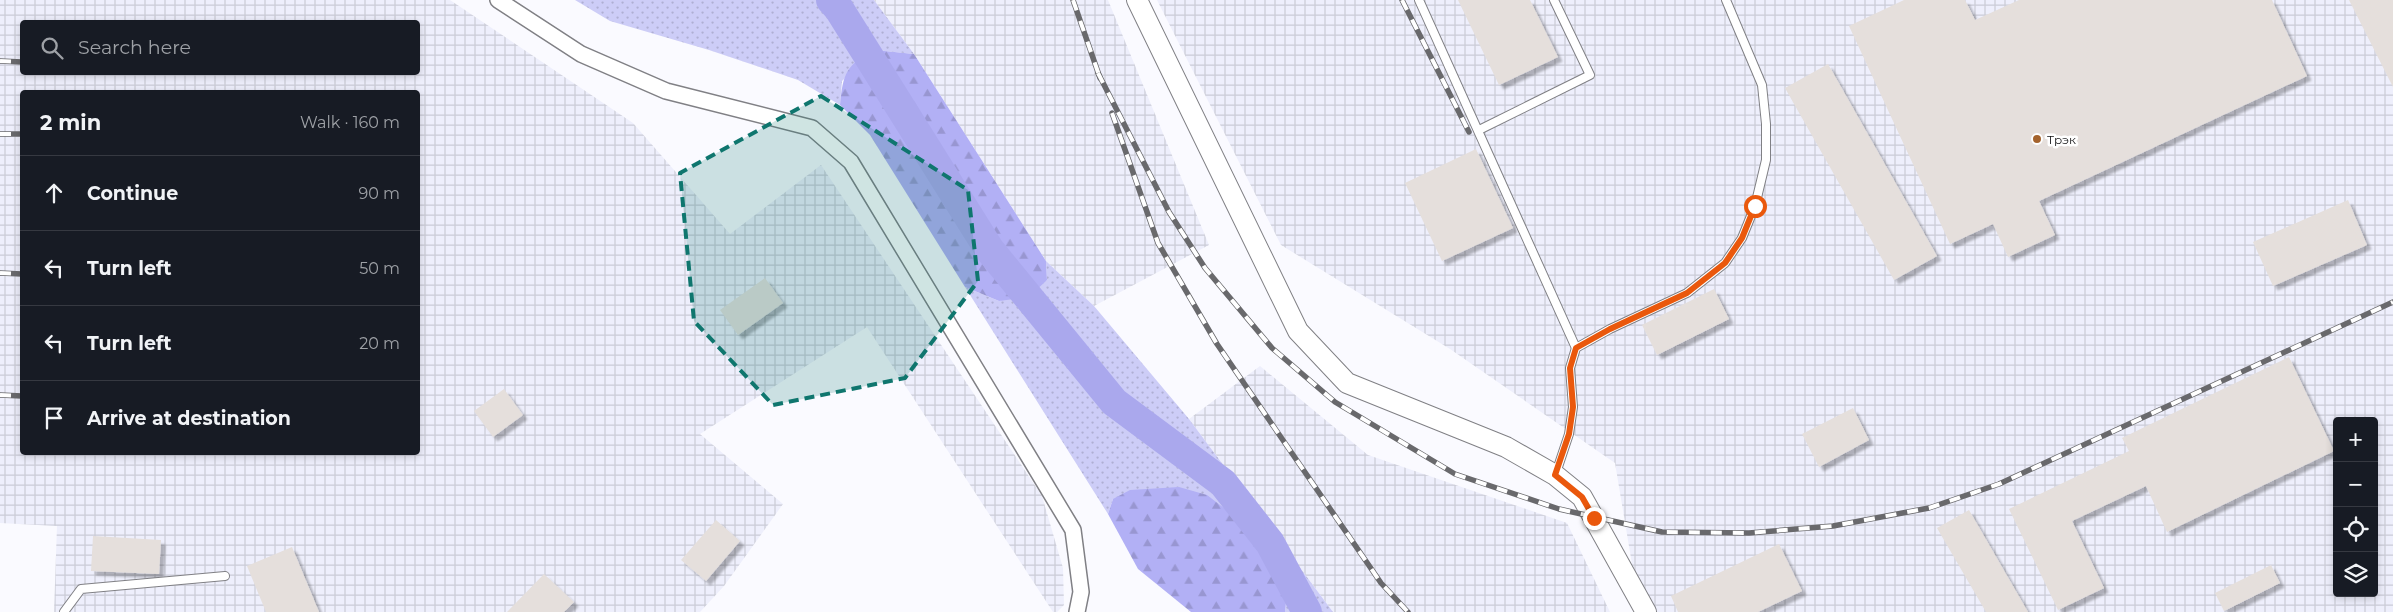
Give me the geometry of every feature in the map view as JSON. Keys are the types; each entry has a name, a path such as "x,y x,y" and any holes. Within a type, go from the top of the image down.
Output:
{"street":[{"path":"498,0 581,54 666,91 812,128 851,162 1073,530 1081,592 1077,612"},
{"path":"1137,0 1298,331 1348,382 1506,447 1555,475 1582,497 1646,612"}],"lane":[{"path":"1418,0 1479,130 1576,348 1570,368 1573,407 1569,434 1555,475"},
{"path":"1479,130 1590,75 1554,0"},
{"path":"1576,348 1610,329 1687,293 1725,263 1742,238 1755,206 1766,160 1766,124 1762,84 1726,0"},
{"path":"64,612 81,589 226,576"}],"highlighted area":[{"path":"821,96 968,190 978,281 905,378 773,405 694,321 680,173"}],"shaded area":[{"path":"0,0 450,0 633,123 730,234 821,165 1042,496 1063,568 1064,605 1057,612 1053,612 867,327 700,434 783,504 724,586 700,612 54,612 57,526 0,523"},
{"path":"575,0 874,0 914,54 875,50 842,81 840,105 798,80 709,50 610,21"},
{"path":"874,0 1108,0 1209,245 1094,306 1046,261 914,54"},
{"path":"1157,0 2393,0 2393,612 1657,612 1634,576 1615,463 1450,349 1281,245"},
{"path":"1046,261 1094,306 1189,419 1333,612 1285,612 1287,594 1113,499 1108,514 965,287 999,301 1047,280"},
{"path":"1260,366 1368,455 1567,523 1610,612 1333,612 1189,419"}],"green space":[{"path":"875,50 914,54 1046,261 1047,280 1029,297 999,301 965,287 870,135 840,105 843,85 848,71 858,60"},
{"path":"1179,487 1207,495 1241,521 1273,566 1287,594 1285,612 1191,612 1138,569 1108,514 1113,499 1130,490"}],"building":[{"path":"1458,0 1530,0 1558,57 1499,85"},
{"name":"Трэк","path":"1904,0 1965,0 1975,20 2019,0 2272,0 2307,76 2039,201 2055,235 2008,257 1993,224 1950,244 1849,26"},
{"path":"2349,0 2393,0 2393,87"},
{"path":"1828,64 1937,256 1894,280 1785,88"},
{"path":"1476,149 1513,228 1442,261 1405,183"},
{"path":"2348,200 2367,245 2273,286 2253,242"},
{"path":"765,278 783,303 738,335 720,310"},
{"path":"1714,289 1729,319 1657,355 1642,325"},
{"path":"2289,357 2333,451 2167,532 2146,486 2072,521 2104,588 2058,610 2009,509 2129,451 2122,438"},
{"path":"504,389 523,415 493,437 474,411"},
{"path":"1853,408 1869,440 1819,467 1802,434"},
{"path":"1969,510 2028,612 1986,612 1937,528"},
{"path":"716,520 740,541 706,581 681,560"},
{"path":"93,536 161,540 159,574 91,571"},
{"path":"1779,544 1802,591 1758,612 1678,612 1671,596"},
{"path":"292,547 319,612 266,612 247,566"},
{"path":"2271,565 2280,583 2224,611 2215,593"},
{"path":"544,574 574,602 564,612 507,612"}],"waterway":[{"path":"831,0 839,9 989,249 1114,402 1223,483 1270,543 1307,612"}],"railway":[{"path":"1073,0 1100,78"},
{"path":"1402,0 1469,132"},
{"path":"0,61 20,62"},
{"path":"1098,73 1169,212 1205,268 1272,348 1335,402 1455,474 1559,509 1662,532 1749,533 1833,526 1929,508 1999,484 2393,302"},
{"path":"1112,113 1158,243 1217,344 1381,583 1408,612"},
{"path":"0,134 20,134"},
{"path":"0,273 20,274"},
{"path":"0,395 20,396"}],"place":[{"name":"Трэк","path":"2037,139"}],"route":[{"path":"1594,518 1582,497 1555,475 1569,434 1573,407 1570,368 1576,348 1610,329 1687,293 1725,263 1742,238 1755,206"}]}
